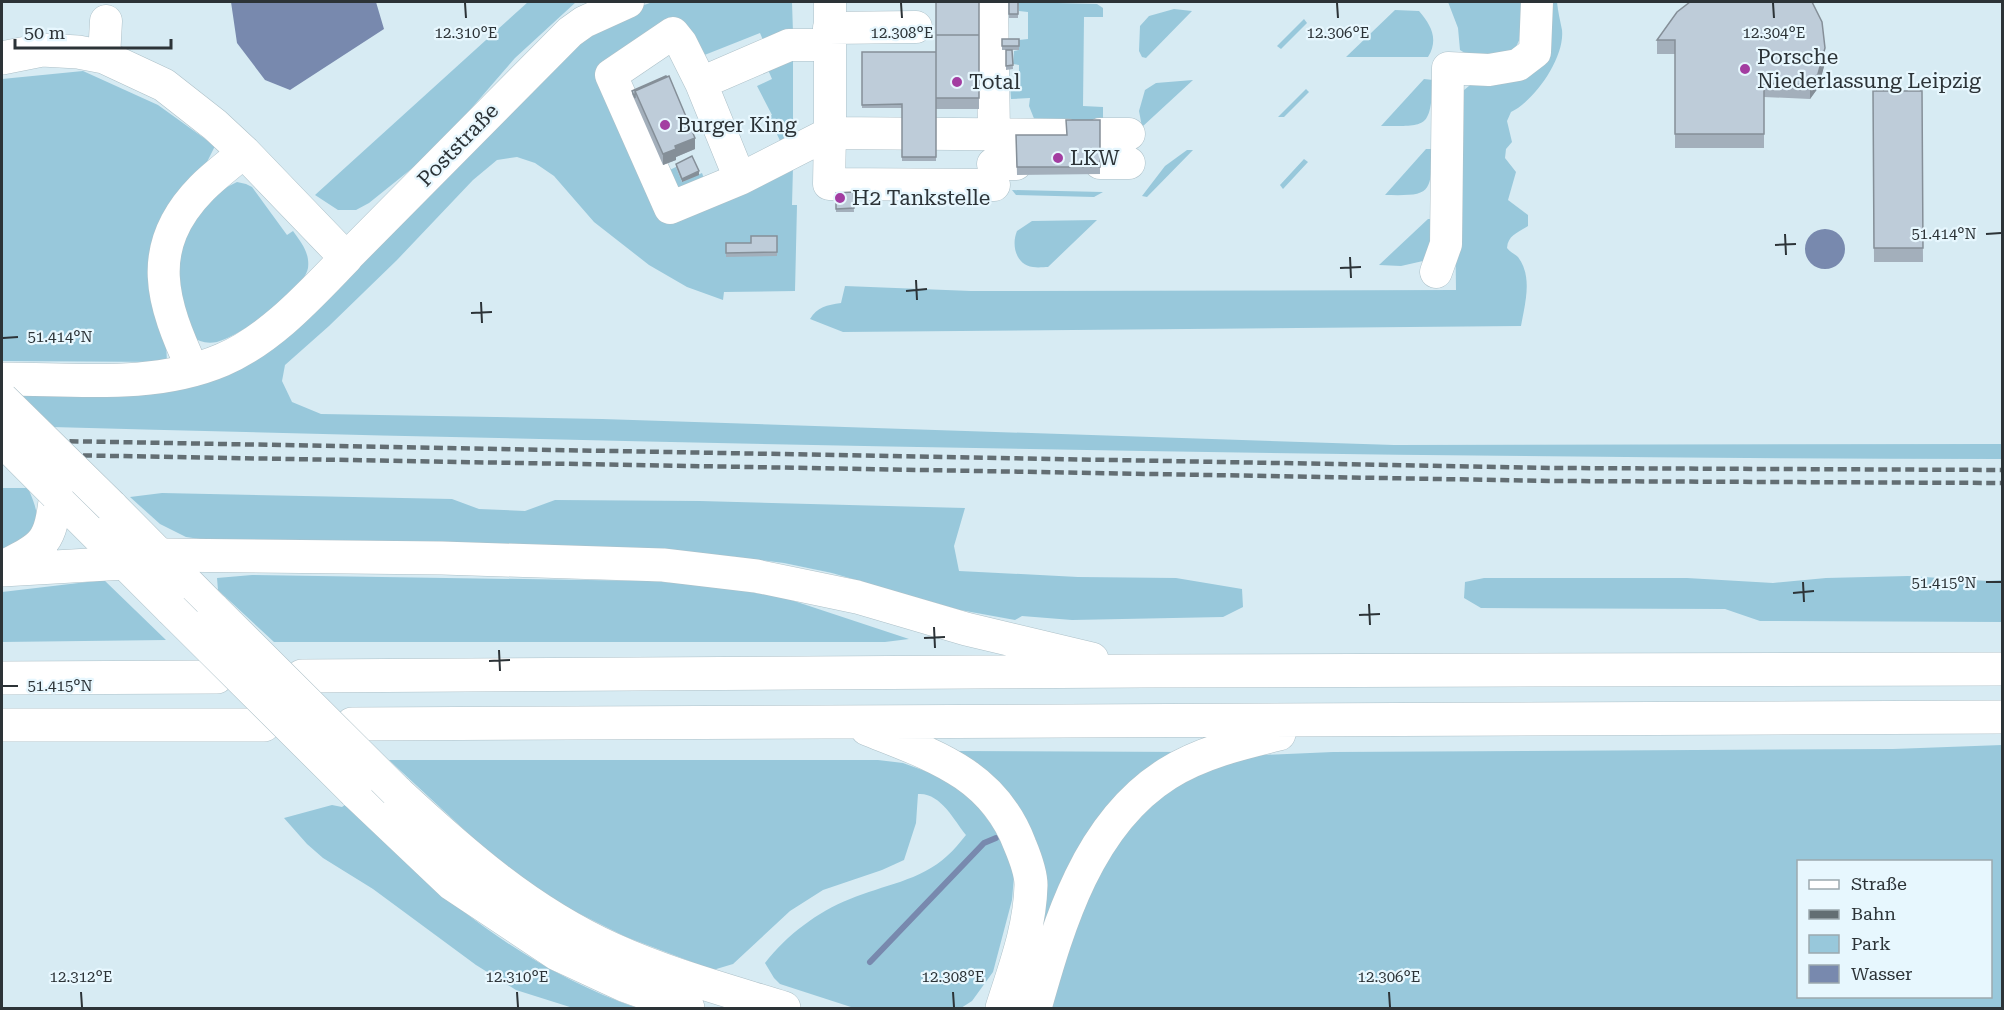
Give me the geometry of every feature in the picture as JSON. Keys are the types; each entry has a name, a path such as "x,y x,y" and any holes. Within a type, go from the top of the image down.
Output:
{"main road":[{"path":"2,58 42,50 78,52 104,57 164,85 215,125 244,152 346,258 278,324 224,359 192,370 162,376 3,389"},
{"path":"3,389 111,506 396,791 458,848 508,889 611,949 659,968 784,1008"},
{"path":"2,440 57,494 65,523 125,563 355,792 452,884 557,954 626,986 688,1008"},
{"path":"2,568 34,551 65,523"},
{"path":"2,568 125,563 159,555 442,558 663,565 756,576 857,597 966,629 1144,671"},
{"path":"302,676 2002,669"},
{"path":"2,678 217,676"},
{"path":"352,724 2002,717"},
{"path":"1019,1004 1052,953 1071,902 1094,852 1110,826 1133,800 1167,774 1200,758 1238,744 1333,721"},
{"path":"851,722 941,758 974,779 996,802 1014,829 1031,881 1023,944 1019,1004"},
{"path":"2,726 264,725"}],"street":[{"name":"Poststraße","path":"346,258 597,2"},
{"name":"Poststraße","path":"570,32 584,22 628,2"},
{"path":"1436,272 1446,244 1448,68 1489,70 1518,65 1535,52 1537,2"},
{"path":"992,4 999,162"},
{"path":"104,57 106,21"},
{"path":"829,25 829,184 999,162 1066,135"},
{"path":"701,83 829,25 916,27"},
{"path":"740,179 701,83 673,33 611,75 670,208 740,179 830,133 999,162"},
{"path":"192,370 181,346 167,303 164,290 165,253 179,218 202,189 244,152"}],"green space":[{"path":"528,2 576,2 515,58 457,125 415,166 369,203 356,210 338,210 315,195"},
{"path":"653,2 792,2 793,33 765,45 760,33 702,56 688,38 600,77 656,207 793,167 792,205 797,205 795,291 724,292 723,300 687,287 649,265 594,222 554,176 535,163 517,157 497,160 473,180 397,260 329,326 285,365 282,381 292,402 321,414 602,419 1394,445 2002,444 2002,459 1514,456 1027,449 52,427 19,393 185,388 579,42 626,11"},
{"path":"1018,2 1097,4 1103,8 1103,17 1084,17 1083,106 1103,107 1103,123 1035,121 1029,106 1030,98 1011,99 1010,84 1019,82 1019,65 1013,64 1014,51 1019,50 1019,40 1028,39 1028,12 1019,11"},
{"path":"1448,2 1528,2 1523,32 1515,49 1476,60 1460,50 1458,28"},
{"path":"1548,2 1557,2 1562,30 1559,53 1538,89 1511,112 1507,121 1512,142 1506,149 1505,158 1516,172 1508,200 1528,215 1528,226 1511,237 1507,248 1518,257 1523,265 1527,282 1521,326 843,332 810,319 823,307 841,303 845,286 971,291 1456,290 1454,122 1458,95 1475,81 1504,79"},
{"path":"1174,9 1192,11 1146,58 1142,57 1139,51 1140,26 1149,16"},
{"path":"1395,10 1419,11 1427,22 1433,38 1428,57 1346,57"},
{"path":"1304,19 1307,23 1281,49 1277,46"},
{"path":"793,54 793,141 782,145 769,117 772,115 757,86 772,79 766,65"},
{"path":"83,71 158,105 215,146 205,166 160,223 167,362 2,361 2,79"},
{"path":"1424,79 1433,80 1430,108 1424,121 1409,126 1381,126"},
{"path":"1193,80 1142,127 1139,111 1145,90 1156,83"},
{"path":"1306,89 1309,92 1284,117 1278,117"},
{"path":"1426,149 1433,149 1431,175 1426,189 1412,195 1385,195"},
{"path":"1187,150 1193,150 1147,197 1142,196 1165,166"},
{"path":"1304,159 1308,162 1283,189 1280,185"},
{"path":"676,167 682,182 702,173 707,187 674,200 663,173"},
{"path":"237,182 252,187 287,235 293,231 306,253 308,268 304,278 295,289 269,312 227,338 217,342 203,342 191,336 172,267 183,229 219,191"},
{"path":"1012,190 1103,192 1094,197 1016,195"},
{"path":"1428,219 1434,219 1435,238 1423,261 1401,266 1379,265"},
{"path":"1097,220 1048,267 1027,265 1016,254 1017,231 1032,221"},
{"path":"2,488 28,488 37,520 30,533 2,550"},
{"path":"162,493 452,499 479,509 525,511 555,500 700,501 965,508 954,546 959,571 1078,577 1176,578 1242,589 1243,607 1223,617 1072,620 1022,616 1015,620 960,610 832,573 784,563 729,556 214,541 186,537 160,524 130,497"},
{"path":"252,575 650,581 714,586 785,598 909,639 885,642 274,642 218,590 217,578"},
{"path":"1908,576 2002,580 2002,622 1760,621 1725,609 1481,608 1464,598 1465,582 1484,578 1687,578 1773,583 1826,578"},
{"path":"104,580 166,640 2,642 2,592"},
{"path":"2002,745 2002,1008 1049,1008 1080,907 1140,808 1197,770 1263,755 1333,752 1893,749"},
{"path":"950,751 1191,752 1165,763 1037,963 1042,895"},
{"path":"389,760 878,760 903,763 936,775 969,794 1006,845 1014,876 1012,900 993,972 972,1001 961,1008 854,1008 780,984 765,963 793,934 814,918 850,899 913,877 936,864 952,851 966,835 946,808 933,797 918,794 916,823 904,860 823,890 790,911 733,964 713,970 626,937 562,905 499,862"},
{"path":"346,804 419,874 494,934 549,968 607,997 637,1008 573,1008 516,990 476,965 373,889 323,858 284,818 332,805 342,807"}],"water":[{"path":"231,2 376,2 384,29 290,90 265,80 237,43"},
{"path":"1825,229 1839,235 1845,249 1839,263 1825,269 1811,263 1805,249 1811,235"}],"building":[{"path":"936,2 979,2 979,35 936,35"},
{"path":"1009,2 1018,2 1018,14 1009,14"},
{"path":"1690,2 1812,2 1822,22 1825,48 1818,74 1810,85 1764,83 1764,134 1675,134 1675,40 1657,40 1677,12"},
{"name":"Total","path":"936,35 979,35 979,98 936,98"},
{"path":"1002,39 1019,39 1019,46 1002,46"},
{"path":"1006,50 1012,50 1013,65 1006,66"},
{"path":"862,52 936,52 936,157 902,157 902,104 862,105"},
{"path":"666,76 635,91 635,98 632,91"},
{"name":"Burger King","path":"669,76 695,138 663,154 635,91"},
{"path":"1873,91 1922,91 1923,248 1874,248"},
{"path":"1066,120 1100,120 1100,167 1017,167 1016,135 1067,135"},
{"path":"692,156 699,171 682,179 676,164"},
{"path":"853,192 854,208 836,209 836,193"},
{"path":"751,236 777,236 777,252 726,253 726,243 751,243"}],"waterway":[{"path":"870,962 984,843 996,838"}],"railway":[{"path":"2,440 1555,468 2002,470"},
{"path":"2,454 1554,481 2002,483"}],"place":[{"name":"Porsche Niederlassung Leipzig","path":"1745,69"},
{"name":"Total","path":"957,82"},
{"name":"Burger King","path":"665,125"},
{"name":"LKW","path":"1058,158"},
{"name":"H2 Tankstelle","path":"840,198"}]}
